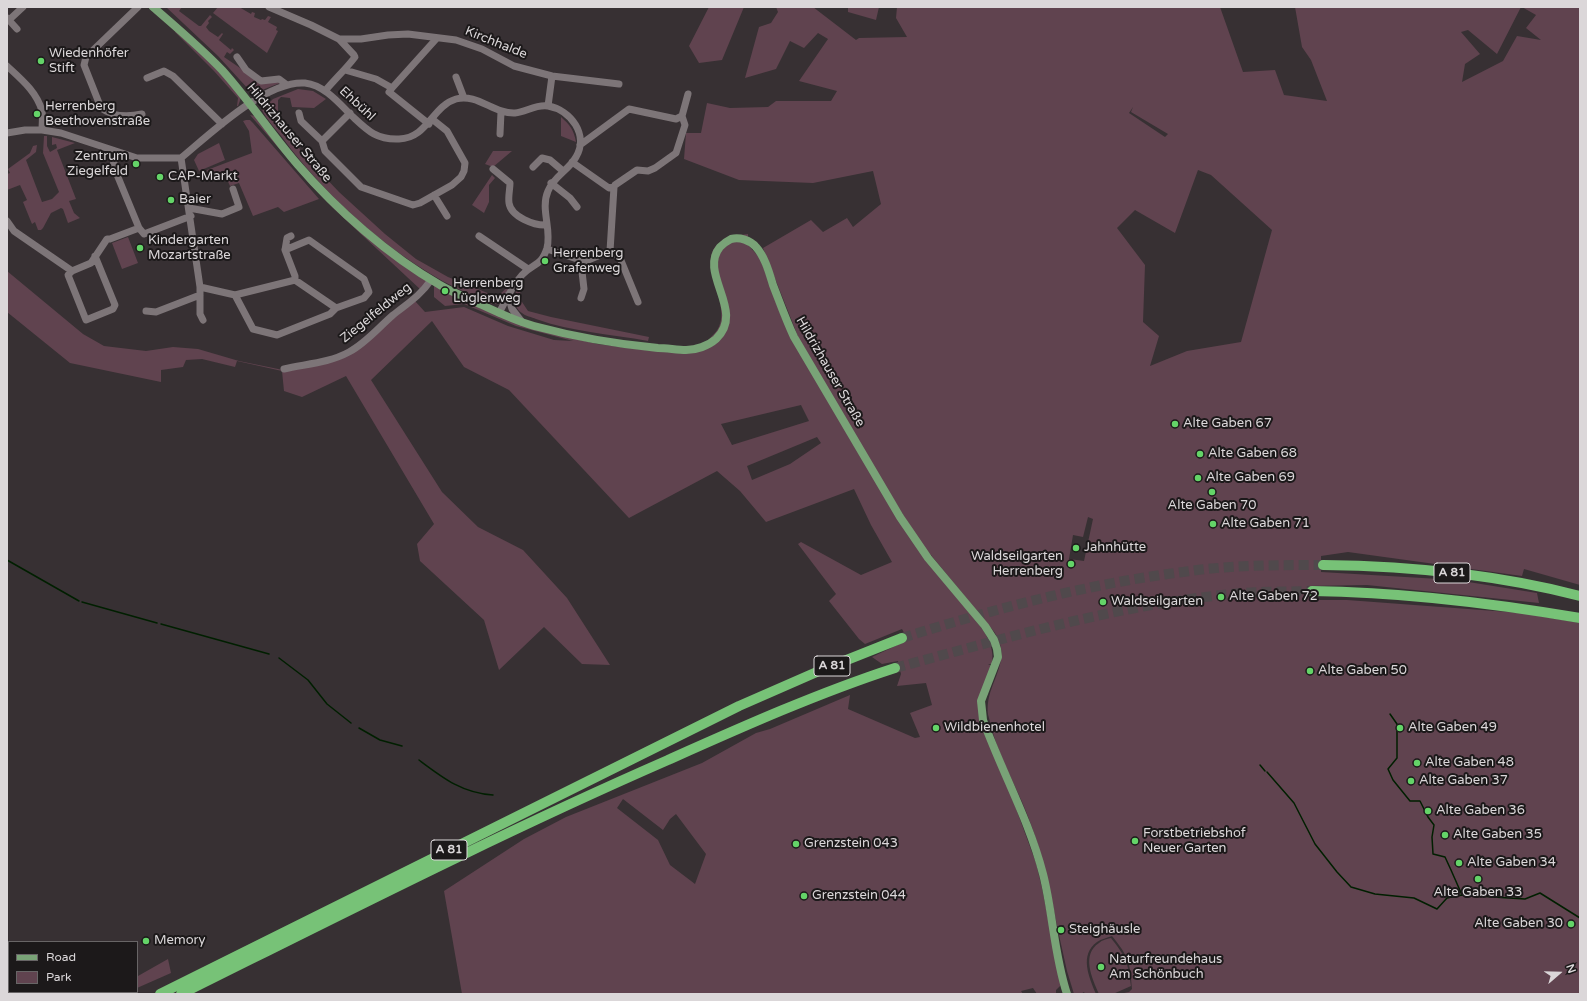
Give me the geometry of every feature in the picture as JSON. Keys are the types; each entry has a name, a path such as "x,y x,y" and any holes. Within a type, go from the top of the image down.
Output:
{"highway":[{"name":"A 81","path":"1322,565 1389,567 1462,574 1536,586 1580,596"},
{"name":"A 81","path":"1312,591 1437,597 1488,603 1580,618"},
{"name":"A 81","path":"160,994 739,706 857,655 902,638"},
{"name":"A 81","path":"181,994 530,822 770,715 894,668"}],"main road":[{"name":"Hildrizhauser Straße","path":"153,7 221,70 297,164 329,198 365,230 392,252 431,280 450,291 499,313 522,322 590,339 649,347 686,350 700,348 716,340 724,326 726,317 726,307 715,272 714,262 716,252 722,244 730,239 751,241 758,248 764,258 794,337 900,517 928,558 985,626 996,642 998,657 981,701 982,720 1028,827 1038,858 1047,893 1060,969 1067,994"}],"street":[{"path":"17,29 8,19 22,7"},
{"path":"138,7 86,58 84,65 101,108 106,112 129,117 142,114"},
{"path":"269,7 339,39 354,54 355,57 325,91"},
{"name":"Kirchhalde","path":"339,39 361,39 408,34 456,40 482,49 514,66 552,76 619,84"},
{"path":"299,113 301,121 322,141 325,151 361,187 413,205 420,203 457,182 464,171 465,163 446,131 389,92 437,38"},
{"path":"238,57 246,70 261,81 279,79 287,85"},
{"path":"7,66 25,82 38,101 42,112 42,130"},
{"path":"346,68 376,79 392,88"},
{"path":"147,78 164,71 173,76 222,124"},
{"path":"548,106 552,76"},
{"path":"456,78 464,98 476,100 501,112 515,113 539,106 548,106 565,113 576,124 580,133 580,145 576,158 551,183 545,201 549,237 547,249 541,262 528,269 514,284 499,313"},
{"name":"Ehbühl","path":"181,158 222,124 250,104 287,85 305,83 325,91 368,131 386,139 401,140 409,138 423,130 443,106 456,99 464,98"},
{"path":"572,162 609,188 614,187 637,170 648,171 655,168 676,154 686,125 682,116 688,94"},
{"path":"580,145 629,109 676,119 682,116"},
{"path":"500,134 501,112"},
{"path":"322,141 350,113"},
{"path":"7,133 25,130 42,130 61,133 137,158 181,158 200,287 200,314 203,320"},
{"path":"117,152 113,165 139,228 144,234 190,216"},
{"path":"533,167 542,158 550,160 562,171"},
{"path":"494,169 510,183 509,204 516,210 518,217 540,226 547,225"},
{"path":"551,183 570,198 577,207"},
{"path":"610,251 614,187"},
{"path":"189,208 222,214 240,207 233,189"},
{"path":"434,195 447,216"},
{"path":"7,221 14,231 72,270"},
{"path":"94,256 115,305 113,309 86,320 68,275 72,270 91,263 94,256 107,239 139,228"},
{"path":"291,236 287,238 285,250 295,276 295,280"},
{"path":"479,236 528,269"},
{"path":"235,295 253,329 277,335 330,314 336,308 364,298 369,292 364,279 309,240 285,250"},
{"path":"547,249 577,259 581,263 584,289 581,298"},
{"path":"581,263 610,251"},
{"path":"610,251 620,258 638,302"},
{"path":"200,287 235,295 295,280 336,308"},
{"name":"Ziegelfeldweg","path":"284,369 329,360 349,352 417,297 431,280"},
{"path":"146,311 156,312 200,295"},
{"path":"508,295 512,309 522,322"}],"green space":[{"path":"166,7 182,7 179,11 199,26 201,26 210,15 212,17 208,21 209,23 206,27 218,37 222,33 223,34 219,40 231,50 232,48 234,50 230,54 227,52 224,57 249,74 280,83 257,92 250,91 218,56"},
{"path":"218,7 239,7 251,14 252,12 255,13 254,17 261,20 265,20 268,16 271,17 268,22 277,27 276,30 278,31 267,53 213,13"},
{"path":"709,7 744,7 722,60 699,63 689,46"},
{"path":"776,7 813,7 856,40 859,38 907,37 896,18 897,7 1220,7 1243,72 1275,70 1284,95 1327,101 1311,60 1302,47 1295,7 1521,7 1497,54 1468,30 1461,32 1480,54 1465,64 1462,82 1503,61 1517,36 1541,40 1526,28 1536,15 1522,7 1580,7 1580,585 1524,569 1522,576 1348,552 1321,556 1321,572 1456,580 1537,593 1539,603 1367,585 1307,586 1310,600 1347,600 1522,613 1580,623 1580,994 1119,994 1129,992 1132,989 1130,972 1128,960 1112,936 1097,942 1088,953 1088,974 1096,994 1085,994 1084,992 1081,994 1074,994 1059,935 1065,933 1064,925 1057,926 1037,842 1022,802 996,743 989,718 988,706 990,695 1000,663 1001,652 999,641 992,629 921,543 882,481 799,339 763,248 811,220 823,232 847,218 853,227 881,204 873,171 813,183 739,180 684,159 686,133 701,133 707,103 730,108 768,107 776,101 831,101 837,91 799,81 828,39 818,33 804,48 790,41 776,69 745,78 759,27 771,23 778,12","holes":["1133,107 1131,112 1168,134 1165,137 1129,113","1198,170 1211,175 1272,230 1241,342 1187,351 1150,366 1159,336 1143,322 1145,265 1117,228 1135,210 1175,233","1088,517 1093,519 1084,561 1069,559 1073,535 1083,537"]},
{"path":"848,7 879,7 876,20 848,12"},
{"path":"175,31 210,63 234,89 241,98 238,106 238,98"},
{"path":"298,89 313,91 326,99 314,108 292,107 290,98 281,97 278,100 278,111 281,124 294,139 302,153 339,192 385,234 416,259 448,277 495,296 512,285 501,304 493,304 481,300 443,281 417,265 366,227 342,206 320,183 269,121 262,110 273,99"},
{"path":"250,115 255,116 305,176 425,279 427,282 421,290 333,208 308,182"},
{"path":"561,117 571,128 576,142 561,136"},
{"path":"250,120 253,123 319,199 284,212 278,207 253,216 239,183 230,186 224,173 210,178 207,170 252,153 249,131 243,121"},
{"path":"44,136 47,136 47,146 50,152 57,148 56,144 52,145 52,137 75,143 57,150 76,199 69,201 74,213 80,218 68,223 63,209 61,208 51,213 43,228 38,230 35,222 32,224 23,202 27,200 20,185 7,190 7,174 10,173 8,169 30,153 33,146 37,145 36,152 26,160 42,202 52,199 59,192 43,153"},
{"path":"219,143 225,160 199,171 194,160 198,154"},
{"path":"493,151 512,151 493,167 485,164"},
{"path":"492,175 495,178 489,185 489,202 484,213 472,205"},
{"path":"748,234 748,245 760,258 782,318 899,521 983,630 989,642 992,650 992,664 988,664 992,666 978,705 1036,863 1061,985 1056,990 1056,994 1037,994 1033,988 1021,991 1023,994 462,994 444,891 524,839 566,817 702,763 756,733 770,729 850,695 848,709 915,738 920,737 910,713 932,705 926,683 897,686 901,674 898,661 882,664 872,657 908,640 902,629 865,644 859,639 829,601 836,594 798,544 801,542 861,575 892,562 871,525 854,489 766,522 740,491 717,471 629,518 509,390 464,367 432,321 371,380 442,492 478,527 523,550 567,598 610,665 582,664 544,627 499,670 484,620 420,561 417,544 434,524 346,376 302,397 284,391 282,371 237,361 235,367 202,359 186,360 183,367 161,370 161,382 70,363 7,312 7,271 83,334 104,346 146,351 173,347 198,349 239,361 283,370 350,353 415,301 425,312 464,307 508,326 554,340 573,341 516,326 464,304 445,306 434,297 434,285 527,327 597,344 653,351 653,345 686,346 703,343 712,336 720,324 721,309 711,262 714,249 725,239","holes":["801,405 809,421 732,445 721,424","817,437 821,443 790,464 752,480 747,466","623,799 663,830 670,819 676,814 706,854 695,884 670,865 658,840 617,808"]},
{"path":"128,237 138,263 122,269 112,243"},
{"path":"519,285 522,302 528,311 649,337 648,341 563,327 525,315 519,310 515,303 515,296"},
{"path":"1111,938 1126,960 1131,986 1113,994 1099,994 1091,974 1089,960 1090,954 1100,942"},
{"path":"168,959 171,973 138,988 138,976"}],"waterway":[{"path":"7,560 79,601"},
{"path":"82,602 157,623"},
{"path":"161,624 269,654"},
{"path":"279,658 308,680 327,704 351,723"},
{"path":"1390,714 1397,724 1397,758 1388,769 1393,780 1410,801 1420,801 1434,825 1432,837 1433,854 1445,857 1462,895"},
{"path":"359,728 380,740 402,746"},
{"path":"419,760 453,784 482,794 493,795"},
{"path":"1260,765 1265,771"},
{"path":"1267,772 1294,803 1315,844 1351,887 1375,894 1414,898 1437,909 1447,898 1462,895 1525,899 1540,893 1580,918"}],"tunnel":[{"path":"902,638 971,617 1112,583 1200,570 1235,567 1270,565 1323,565"},
{"path":"895,668 1057,625 1139,607 1180,600 1233,594 1312,591"}],"place":[{"name":"Wiedenhöfer Stift","path":"41,61"},
{"name":"Herrenberg Beethovenstraße","path":"37,114"},
{"name":"Zentrum Ziegelfeld","path":"136,164"},
{"name":"CAP-Markt","path":"160,177"},
{"name":"Baier","path":"171,200"},
{"name":"Kindergarten Mozartstraße","path":"140,248"},
{"name":"Herrenberg Grafenweg","path":"545,261"},
{"name":"Herrenberg Lüglenweg","path":"445,291"},
{"name":"Alte Gaben 67","path":"1175,424"},
{"name":"Alte Gaben 68","path":"1200,454"},
{"name":"Alte Gaben 69","path":"1198,478"},
{"name":"Alte Gaben 70","path":"1212,492"},
{"name":"Alte Gaben 71","path":"1213,524"},
{"name":"Jahnhütte","path":"1076,548"},
{"name":"Waldseilgarten Herrenberg","path":"1071,564"},
{"name":"Alte Gaben 72","path":"1221,597"},
{"name":"Waldseilgarten","path":"1103,602"},
{"name":"Alte Gaben 50","path":"1310,671"},
{"name":"Wildbienenhotel","path":"936,728"},
{"name":"Alte Gaben 49","path":"1400,728"},
{"name":"Alte Gaben 48","path":"1417,763"},
{"name":"Alte Gaben 37","path":"1411,781"},
{"name":"Alte Gaben 36","path":"1428,811"},
{"name":"Alte Gaben 35","path":"1445,835"},
{"name":"Forstbetriebshof Neuer Garten","path":"1135,841"},
{"name":"Grenzstein 043","path":"796,844"},
{"name":"Alte Gaben 34","path":"1459,863"},
{"name":"Alte Gaben 33","path":"1478,879"},
{"name":"Grenzstein 044","path":"804,896"},
{"name":"Alte Gaben 30","path":"1571,924"},
{"name":"Steighäusle","path":"1061,930"},
{"name":"Memory","path":"146,941"},
{"name":"Naturfreundehaus Am Schönbuch","path":"1101,967"}]}
